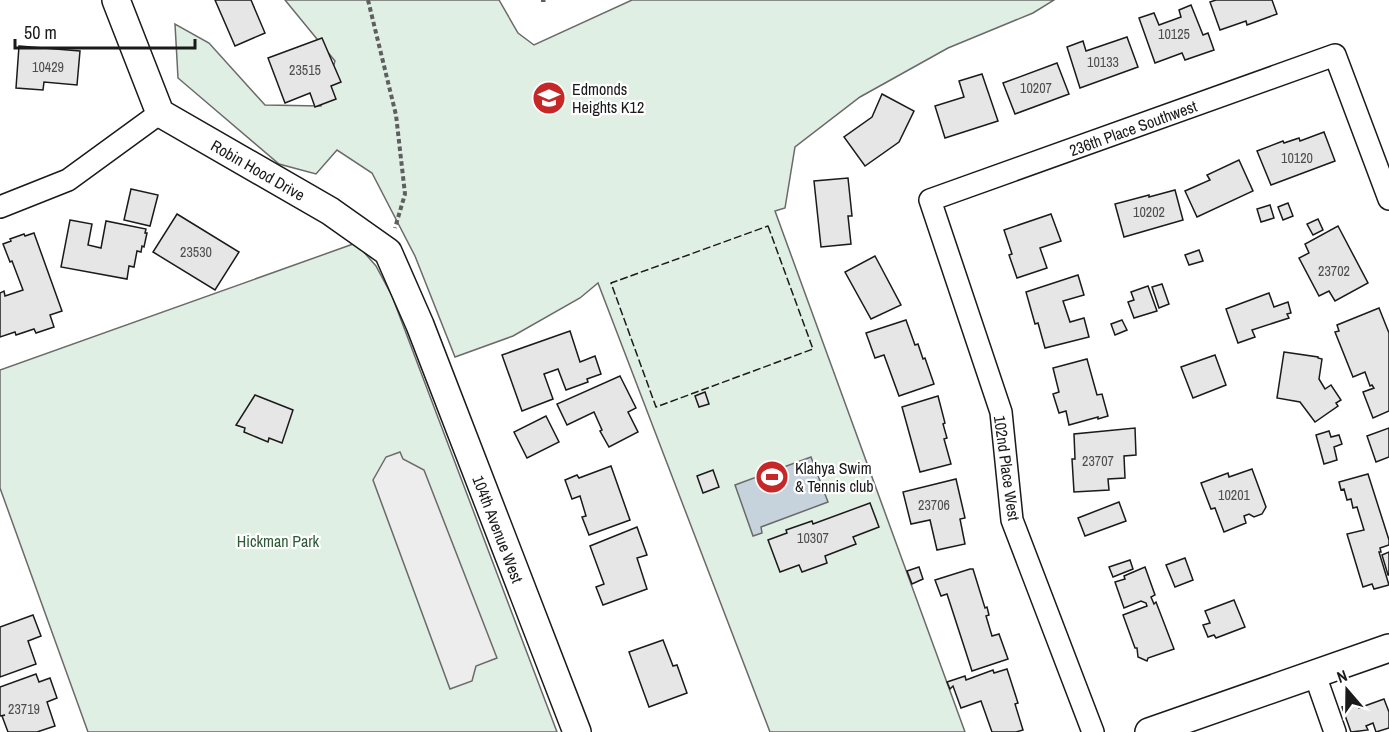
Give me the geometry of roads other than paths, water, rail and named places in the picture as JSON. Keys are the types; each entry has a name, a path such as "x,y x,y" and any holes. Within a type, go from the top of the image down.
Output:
{"street":[{"path":"0,207 68,180 160,113 116,0"},
{"name":"236th Place Southwest","path":"930,200 1335,55 1389,199"},
{"name":"Robin Hood Drive","path":"160,113 330,211 388,252 420,325"},
{"name":"102nd Place West","path":"930,200 1001,412 1012,520 1093,732"},
{"name":"104th Avenue West","path":"420,325 577,732"},
{"path":"1149,732 1389,648"},
{"path":"1315,675 1335,732"}],"place":[{"name":"Edmonds Heights K12","path":"549,98"},
{"name":"Klahya Swim & Tennis club","path":"772,477"}],"park label":[{"name":"Hickman Park","path":"278,541"}]}
